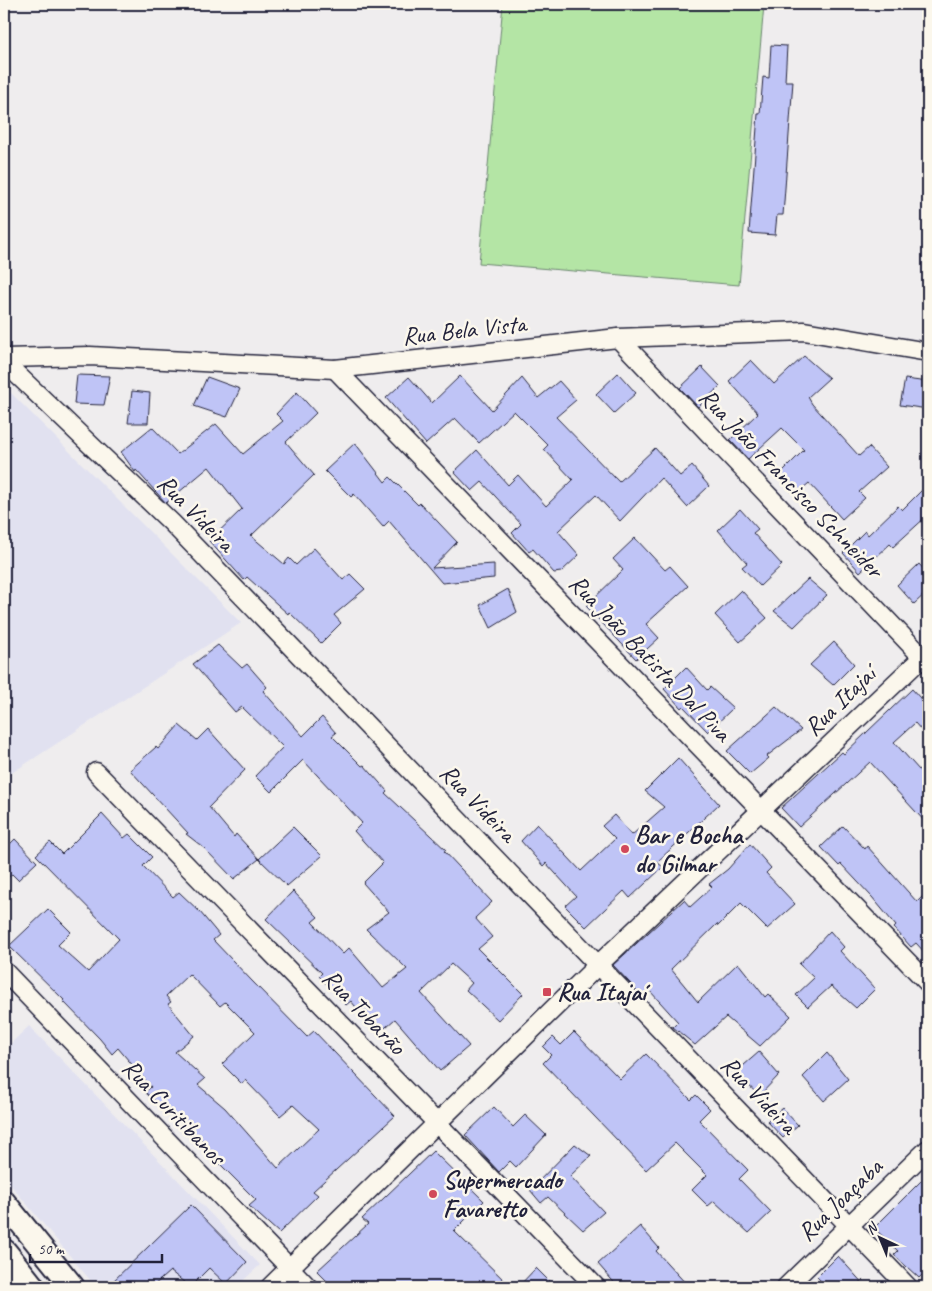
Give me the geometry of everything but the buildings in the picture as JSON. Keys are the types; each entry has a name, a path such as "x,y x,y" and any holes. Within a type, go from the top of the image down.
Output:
{"highway":[{"path":"4,1253 31,1287"}],"main road":[{"path":"4,1202 73,1287"}],"street":[{"name":"Rua Bela Vista","path":"4,358 90,356 335,369 618,338 804,331 928,352"},
{"name":"Rua João Francisco Schneider","path":"618,338 926,657"},
{"name":"Rua Videira","path":"4,362 172,522 908,1287"},
{"name":"Rua João Batista Dal Piva","path":"335,369 928,983"},
{"name":"Rua Itajaí","path":"270,1287 599,964 926,657"},
{"name":"Rua Tubarão","path":"96,772 596,1287"},
{"name":"Rua Curitibanos","path":"4,971 308,1287"},
{"name":"Rua Joaçaba","path":"786,1287 928,1149"}],"shaded area":[{"path":"4,386 241,623 4,778"},
{"path":"29,1026 260,1265 236,1287 96,1287 4,1177 4,1050"}],"green space":[{"path":"503,4 764,5 739,285 479,263"}],"place":[{"name":"Bar e Bocha do Gilmar","path":"625,849"},
{"name":"Rua Itajaí","path":"547,992"},
{"name":"Supermercado Favaretto","path":"433,1194"}]}
